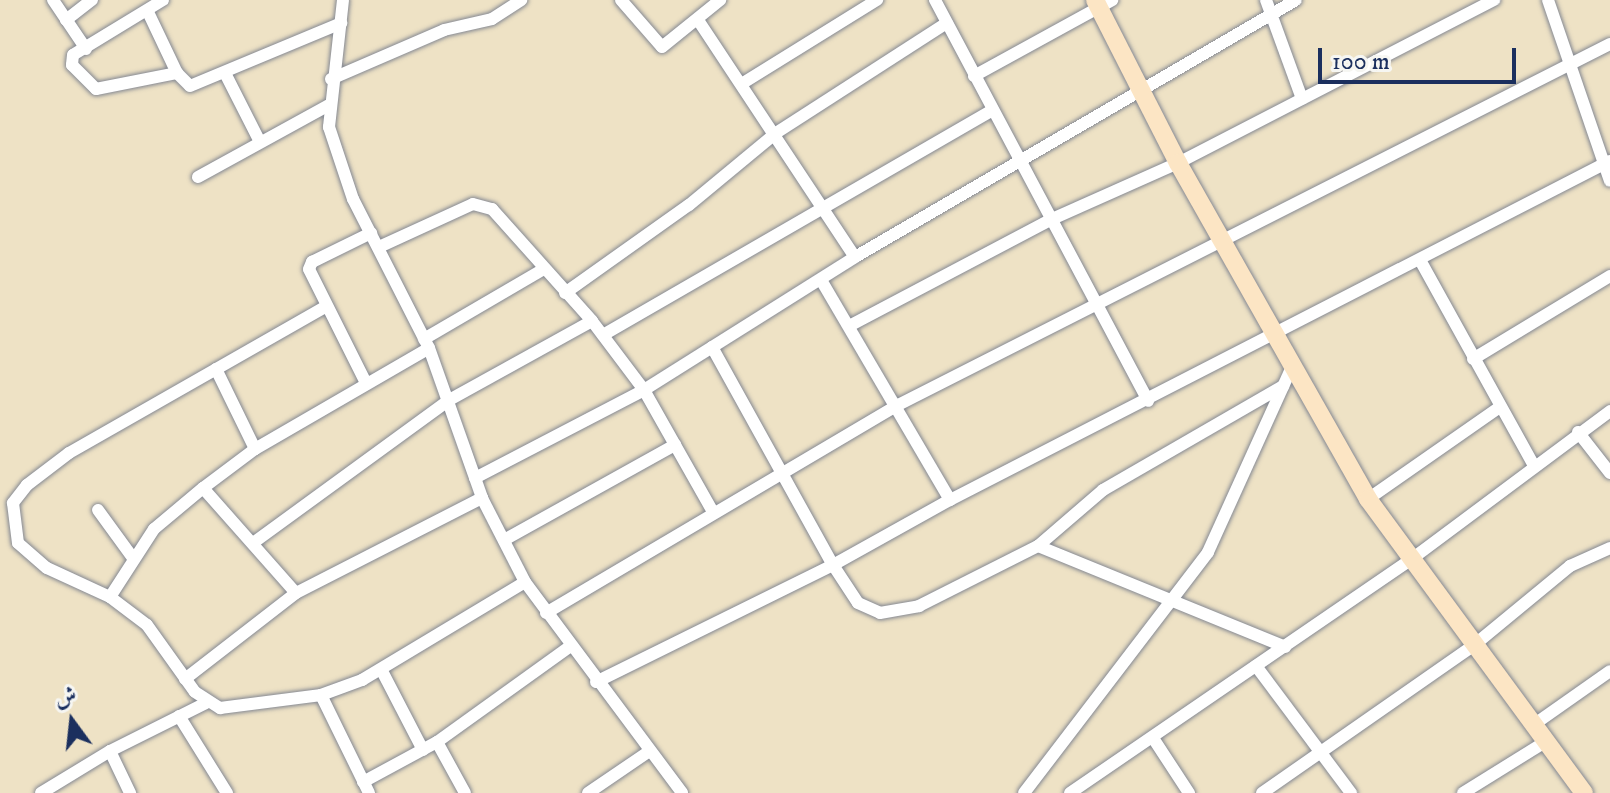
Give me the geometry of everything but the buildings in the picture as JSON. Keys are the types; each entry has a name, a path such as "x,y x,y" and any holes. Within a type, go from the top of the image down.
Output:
{"street":[{"path":"53,0 86,49"},
{"path":"66,20 92,0"},
{"path":"163,0 148,12 73,55 72,65 92,88 177,73"},
{"path":"343,0 329,105 334,148 353,199 426,344 449,400 482,498 525,582 569,647 682,793"},
{"path":"331,79 444,30 492,19 521,0"},
{"path":"621,0 662,47 720,0"},
{"path":"743,83 877,0"},
{"path":"935,0 991,111 1148,401"},
{"path":"1266,0 1302,99"},
{"path":"475,478 644,390 855,257 1296,0"},
{"path":"851,325 1052,219 1178,163 1494,0"},
{"path":"1548,0 1610,181"},
{"path":"974,76 1102,3 1140,92 1178,163 1368,499 1409,561 1584,793"},
{"path":"148,12 177,73 186,84 197,86 341,23"},
{"path":"698,20 743,83 855,257"},
{"path":"565,293 689,205 776,133 947,23"},
{"path":"546,613 898,405 1099,307 1610,44"},
{"path":"226,75 260,142"},
{"path":"198,177 329,105"},
{"path":"603,335 825,211 991,111"},
{"path":"596,682 833,565 950,500 1148,401 1606,163"},
{"path":"379,247 483,203 592,321 644,390 713,512"},
{"path":"366,383 325,307 309,265 368,228"},
{"path":"1420,260 1534,466"},
{"path":"110,597 154,529 203,488 255,449 366,383 544,269"},
{"path":"1473,359 1610,276"},
{"path":"821,280 898,405 950,500"},
{"path":"325,307 69,453 27,485 13,503 18,543 31,556 110,597 147,625 206,703 220,708 321,695 382,671 525,582"},
{"path":"253,543 449,400 592,321"},
{"path":"712,347 780,473 858,603 870,611 897,614 1038,546 1096,494 1283,386"},
{"path":"1024,793 1208,552 1293,365"},
{"path":"216,369 255,449"},
{"path":"1368,499 1500,407"},
{"path":"1070,793 1409,561 1610,411"},
{"path":"1578,432 1610,473"},
{"path":"504,540 675,445"},
{"path":"203,488 296,593"},
{"path":"185,679 296,593 482,498"},
{"path":"98,510 133,558"},
{"path":"1038,546 1285,647"},
{"path":"1262,793 1320,749 1473,646 1570,566 1610,548"},
{"path":"321,695 366,788 437,742 569,647"},
{"path":"1256,666 1351,793"},
{"path":"382,671 423,750"},
{"path":"1532,726 1610,671"},
{"path":"41,793 110,751 206,703"},
{"path":"179,716 227,793"},
{"path":"1153,738 1189,793"},
{"path":"437,742 465,793"},
{"path":"1463,793 1545,742"},
{"path":"110,751 130,793"},
{"path":"588,793 648,752"}]}
